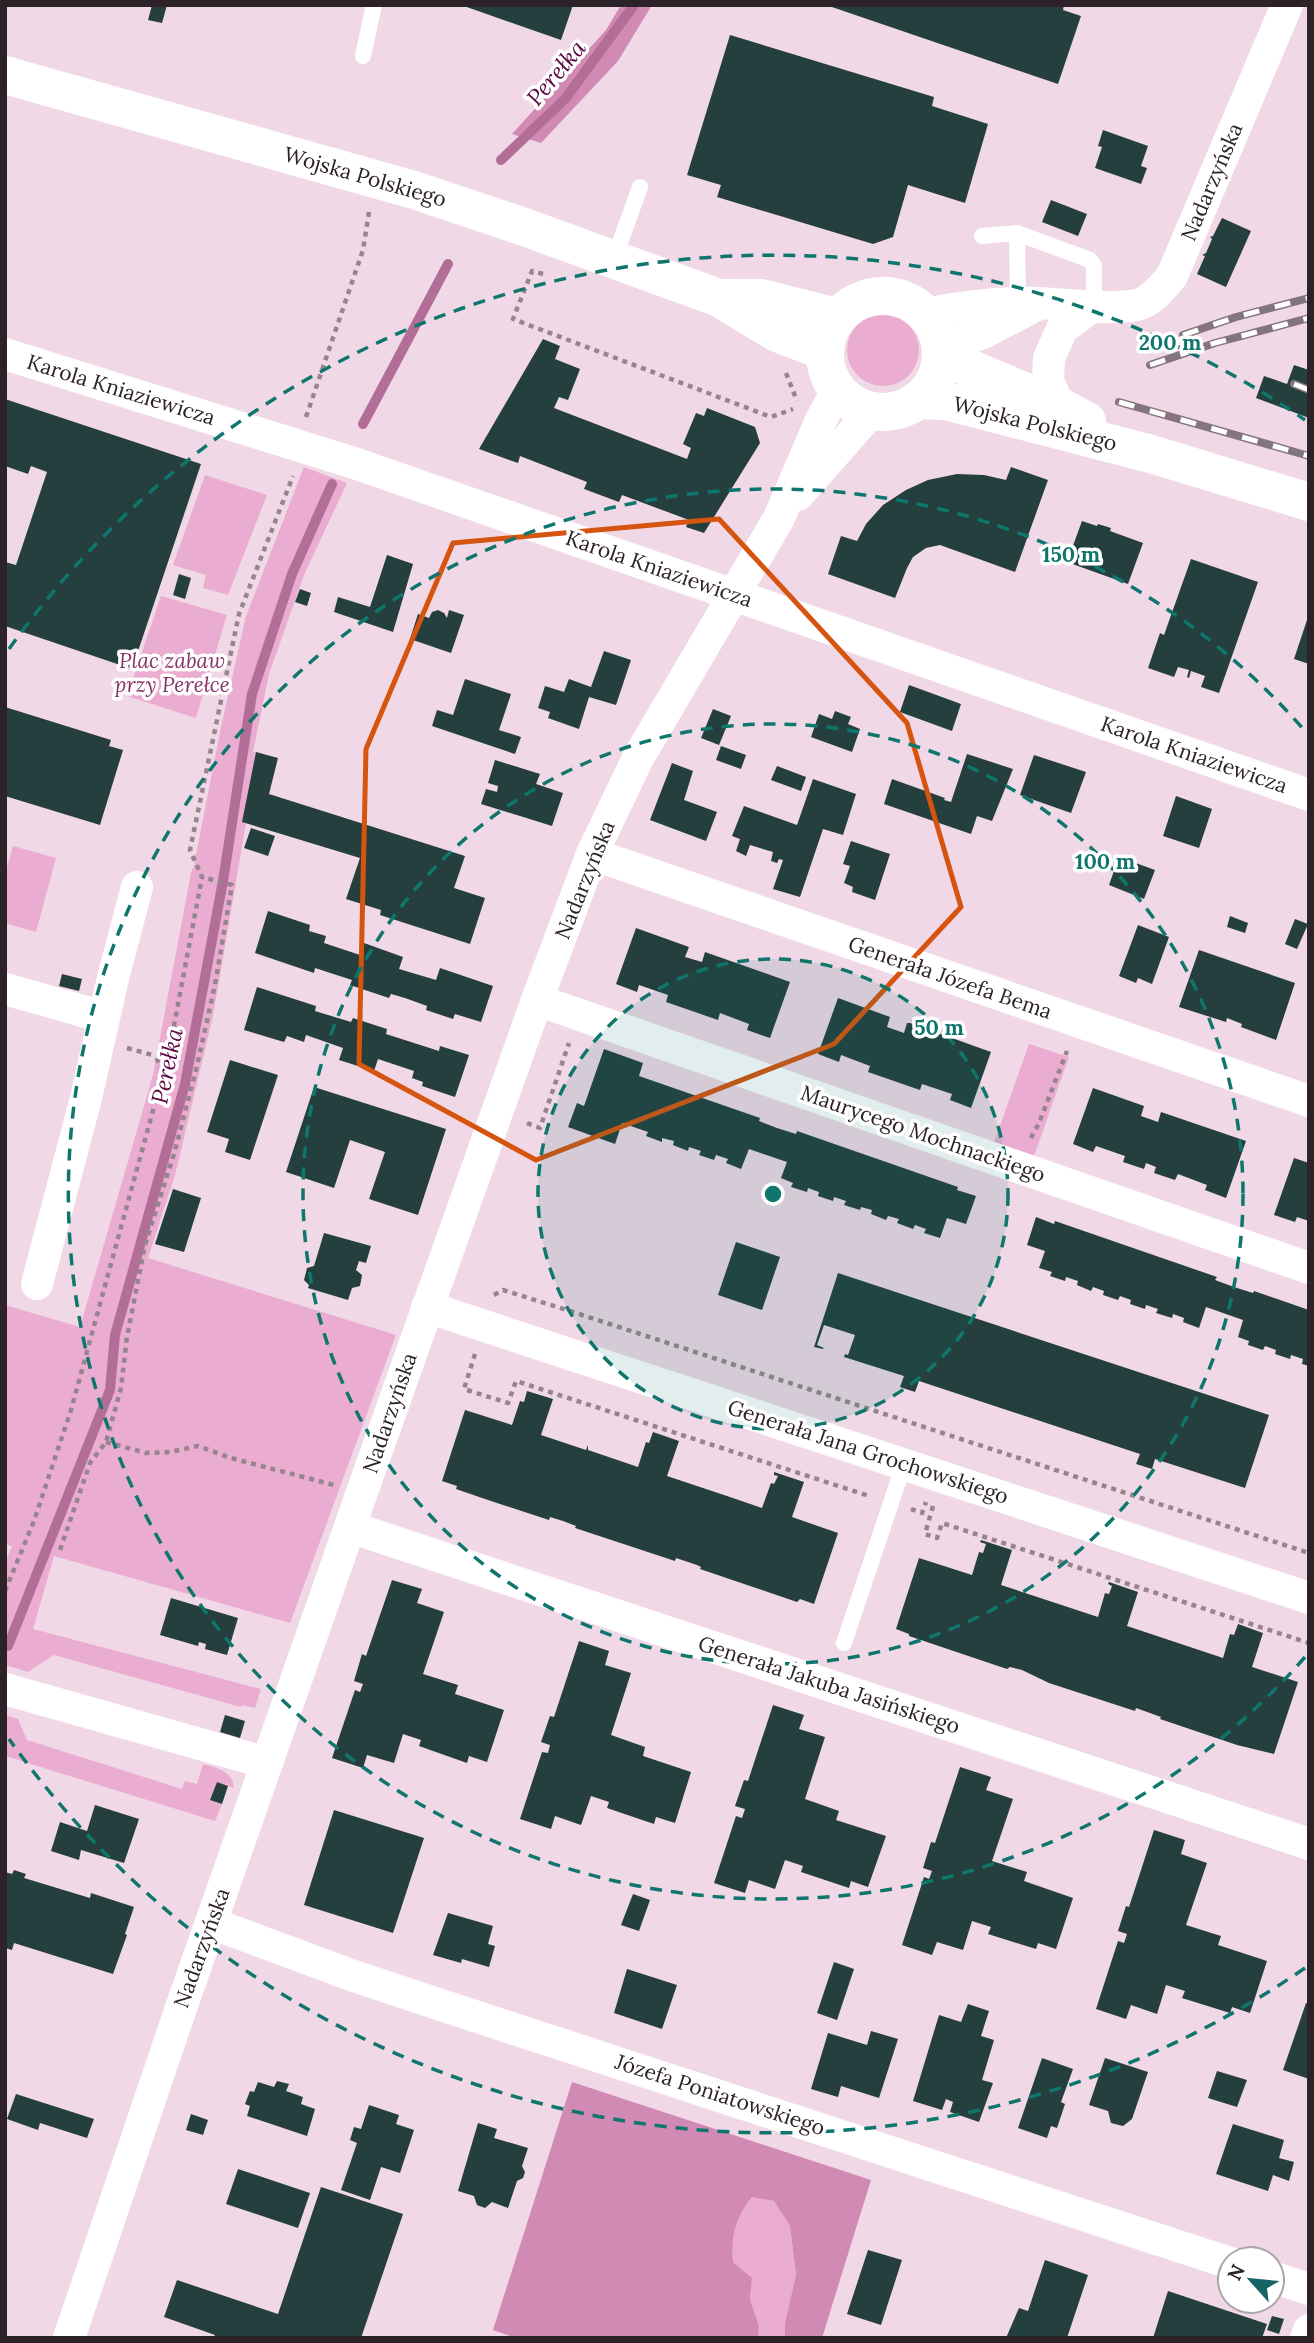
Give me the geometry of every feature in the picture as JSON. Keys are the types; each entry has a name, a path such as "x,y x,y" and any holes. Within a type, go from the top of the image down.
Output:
{"street":[{"name":"Nadarzyńska","path":"933,330 981,334 1029,303 1119,307 1140,304 1157,293 1172,276 1287,5"},
{"name":"Wojska Polskiego","path":"5,75 414,190 614,259 719,299 777,333 830,334"},
{"path":"890,295 910,301 933,330 941,361 937,376 919,400 904,408 888,412 872,411 853,404 829,406 827,374 830,334 851,304 870,296 890,295"},
{"path":"1059,406 1048,381 1049,358 1062,329 1094,305"},
{"name":"Wojska Polskiego","path":"933,330 962,365 1059,406 1151,454"},
{"name":"Karola Kniaziewicza","path":"5,354 309,460 357,464 1309,795"},
{"name":"Wojska Polskiego","path":"919,400 946,401 1151,454 1309,502"},
{"name":"Nadarzyńska","path":"69,2338 427,1307 592,854 638,758 779,517 829,406"},
{"name":"Nadarzyńska","path":"779,517 872,411"},
{"name":"Generała Józefa Bema","path":"592,854 1309,1101"},
{"path":"37,1284 137,887"},
{"path":"5,989 104,1017"},
{"name":"Maurycego Mochnackiego","path":"537,1000 1309,1268"},
{"name":"Generała Jana Grochowskiego","path":"427,1307 1309,1598"},
{"name":"Generała Jakuba Jasińskiego","path":"350,1527 1309,1844"},
{"path":"5,1689 267,1763"},
{"name":"Józefa Poniatowskiego","path":"211,1923 421,1999 1216,2258"},
{"path":"1286,2281 1309,2288"},
{"path":"1306,2338 1309,2330"}],"lane":[{"path":"363,56 374,5"},
{"path":"614,259 640,187"},
{"path":"982,236 1017,233 1093,263 1094,305"},
{"path":"1017,233 1029,303"},
{"path":"844,1643 904,1464"}],"path":[{"path":"304,424 363,250 371,200"},
{"path":"553,276 532,271 513,319 771,417 799,407 829,406"},
{"path":"5,1591 34,1521 71,1410 169,1052 202,877 190,850 239,614 309,460"},
{"path":"60,1550 90,1463 106,1442 121,1388 127,1337 145,1245 174,1154 215,985 232,885 202,877"},
{"path":"163,1074 156,1056 169,1052"},
{"path":"1014,1166 1039,1123 1066,1054 1080,1055"},
{"path":"486,1300 503,1290 1309,1553"},
{"path":"477,1348 464,1388 508,1402 516,1381 874,1498"},
{"path":"106,1442 146,1452 170,1452 198,1446 231,1458 323,1481 361,1495"},
{"path":"914,1510 922,1513 928,1496"},
{"path":"936,1498 925,1534 937,1538 942,1523 1309,1643"}],"highlighted area":[{"path":"719,519 907,723 961,907 834,1044 536,1160 359,1064 366,749 453,543"}],"green space":[{"path":"883,314 903,320 913,330 919,350 913,370 903,380 883,386 863,380 853,370 847,350 853,330 863,320"},
{"path":"304,467 347,483 304,575 269,674 253,752 256,752 243,822 246,823 213,1016 175,1175 148,1258 396,1335 290,1623 54,1556 33,1629 261,1689 255,1708 241,1707 54,1655 28,1672 5,1665 5,1563 12,1546 5,1544 5,1305 80,1327 153,1075 191,873 246,616"},
{"path":"205,475 267,495 228,595 203,588 206,575 173,565"},
{"name":"Plac zabaw przy Perełce","path":"161,596 227,615 196,718 127,696"},
{"path":"13,846 56,858 36,932 5,923 5,874"},
{"path":"1029,1044 1069,1057 1034,1156 994,1143"},
{"path":"5,1715 18,1719 27,1740 182,1789 185,1781 197,1784 203,1764 227,1774 234,1788 217,1782 210,1800 222,1804 215,1821 5,1756"},
{"path":"752,2197 774,2200 790,2226 796,2274 785,2323 785,2338 758,2338 759,2326 750,2299 752,2278 733,2262 735,2228"}],"shaded area":[{"path":"621,5 652,5 618,61 541,143 512,134 606,30"},
{"path":"572,2082 871,2180 822,2338 785,2338 785,2323 796,2274 790,2226 774,2201 752,2197 738,2220 734,2235 733,2262 752,2278 750,2299 759,2326 758,2338 516,2338 493,2330"}],"building":[{"path":"152,5 167,5 162,23 148,20"},
{"path":"461,5 573,5 561,40"},
{"path":"1064,5 1063,10 1081,16 1058,84 829,6"},
{"path":"730,35 934,97 932,106 988,124 965,203 908,185 893,237 873,244 717,197 721,185 687,175"},
{"path":"1103,130 1148,146 1141,166 1147,168 1141,184 1095,168 1102,147 1098,146"},
{"path":"1051,200 1087,214 1078,236 1042,222"},
{"path":"1222,218 1251,231 1226,287 1197,274 1205,256 1202,255 1206,253 1212,239 1210,237"},
{"path":"543,339 560,346 555,359 580,369 568,400 559,397 554,408 687,459 691,448 683,444 696,413 704,416 707,408 755,427 760,443 704,533 686,527 689,520 622,495 619,502 584,489 587,482 520,456 518,463 479,449"},
{"path":"1294,365 1309,370 1309,418 1256,398 1264,376 1287,384"},
{"path":"5,399 201,464 132,669 5,626 5,562 16,565 47,472 31,466 28,474 5,466"},
{"path":"1011,467 1048,480 1015,572 940,545 926,548 913,557 895,598 828,574 841,536 857,541 866,524 883,505 906,490 928,480 957,474 984,475 1006,480"},
{"path":"1082,521 1111,528 1110,531 1143,543 1128,584 1067,562"},
{"path":"387,555 413,564 393,632 334,612 338,597 370,607"},
{"path":"1191,559 1258,582 1219,693 1201,687 1205,676 1191,671 1189,678 1187,677 1189,670 1178,667 1174,677 1148,668 1160,633 1164,635"},
{"path":"179,574 191,578 185,599 173,595"},
{"path":"300,589 311,593 307,606 295,602"},
{"path":"438,610 447,618 449,610 464,615 451,653 410,639 418,614 429,618 432,612"},
{"path":"1309,617 1309,664 1294,659"},
{"path":"604,651 631,660 616,705 589,697 579,729 548,718 550,712 538,708 545,686 564,692 569,679 591,687"},
{"path":"465,679 511,694 499,730 521,737 515,754 432,726 437,710 453,715"},
{"path":"909,685 961,704 952,731 900,712"},
{"path":"5,707 111,740 109,746 123,750 100,825 5,796"},
{"path":"713,709 731,716 719,745 701,738"},
{"path":"835,711 851,717 848,724 860,729 852,752 811,737 819,714 832,719"},
{"path":"721,746 746,755 741,769 716,760"},
{"path":"256,752 278,758 269,794 465,856 454,888 485,898 470,944 380,915 381,910 346,899 360,858 242,822"},
{"path":"967,754 1013,769 992,821 977,816 971,834 884,804 892,779 951,802"},
{"path":"1034,755 1086,772 1071,813 1020,795"},
{"path":"495,760 540,774 536,784 563,793 552,826 481,804 486,789 497,792 498,786 488,783"},
{"path":"672,763 693,771 684,800 717,812 706,841 650,820"},
{"path":"777,766 806,777 801,791 771,780"},
{"path":"813,779 856,794 843,835 823,829 800,897 773,889 783,860 779,859 777,863 771,861 773,852 750,845 746,856 736,851 740,839 732,836 744,806 797,825"},
{"path":"1176,796 1212,809 1199,848 1163,836"},
{"path":"251,828 275,836 268,856 244,848"},
{"path":"851,841 890,854 875,900 852,892 853,887 844,883 850,866 843,864"},
{"path":"1119,857 1155,870 1144,899 1109,885"},
{"path":"268,911 310,925 309,931 326,936 324,943 360,955 364,943 403,957 399,969 436,980 440,968 493,986 481,1022 455,1014 453,1019 426,1010 427,1006 405,998 391,994 389,998 350,985 352,980 315,968 314,973 255,953"},
{"path":"1230,916 1248,923 1245,933 1227,927"},
{"path":"1295,919 1308,924 1297,949 1285,944"},
{"path":"1138,925 1169,937 1152,984 1138,978 1136,983 1119,976"},
{"path":"636,928 689,947 685,957 702,962 705,952 790,982 770,1038 747,1030 749,1024 720,1013 718,1020 666,1002 668,995 639,985 637,992 616,984"},
{"path":"1199,950 1295,983 1276,1040 1241,1027 1242,1024 1227,1018 1226,1022 1179,1007"},
{"path":"62,974 82,979 79,991 59,986"},
{"path":"257,987 316,1006 315,1011 351,1022 353,1018 387,1029 386,1034 439,1051 440,1046 469,1055 455,1097 422,1086 423,1082 412,1078 414,1071 378,1059 374,1071 339,1060 343,1048 306,1035 304,1042 287,1036 284,1042 244,1030"},
{"path":"838,998 890,1017 887,1027 904,1033 907,1023 910,1023 991,1052 971,1108 950,1100 952,1094 922,1084 920,1090 868,1072 870,1066 841,1055 839,1062 818,1054"},
{"path":"604,1049 643,1063 639,1076 760,1118 759,1121 777,1128 796,1134 797,1131 958,1187 957,1190 976,1196 966,1224 947,1218 940,1238 924,1233 926,1229 915,1225 913,1229 897,1223 899,1219 888,1216 886,1220 871,1214 872,1210 861,1207 860,1210 844,1205 846,1201 834,1197 833,1201 818,1196 819,1192 808,1188 807,1192 791,1187 793,1183 781,1178 787,1162 749,1149 741,1169 726,1163 728,1159 716,1155 714,1160 699,1155 701,1151 689,1147 688,1151 673,1145 674,1141 662,1138 662,1142 646,1136 648,1132 622,1123 615,1144 568,1127 577,1103 584,1106"},
{"path":"230,1060 278,1075 250,1160 225,1152 229,1139 207,1132"},
{"path":"314,1087 446,1129 418,1215 369,1199 385,1152 350,1140 334,1188 286,1172"},
{"path":"1093,1088 1144,1106 1141,1116 1158,1122 1161,1112 1246,1141 1226,1198 1205,1190 1207,1185 1178,1174 1175,1180 1154,1173 1156,1167 1146,1163 1144,1169 1123,1162 1125,1156 1096,1146 1093,1152 1073,1144"},
{"path":"1294,1158 1309,1163 1309,1221 1297,1217 1295,1222 1274,1215"},
{"path":"173,1189 201,1198 184,1252 155,1244"},
{"path":"1036,1217 1054,1224 1055,1221 1217,1277 1215,1280 1234,1287 1309,1310 1309,1366 1302,1364 1303,1359 1291,1355 1290,1359 1275,1354 1276,1350 1265,1346 1263,1350 1248,1345 1249,1341 1238,1337 1243,1320 1206,1307 1199,1328 1183,1322 1184,1318 1173,1314 1172,1318 1156,1313 1158,1309 1146,1305 1145,1309 1130,1304 1131,1300 1120,1296 1118,1300 1103,1295 1104,1291 1093,1287 1091,1291 1077,1285 1078,1281 1066,1277 1065,1281 1050,1276 1052,1272 1039,1268 1045,1251 1027,1245"},
{"path":"324,1233 371,1246 366,1263 359,1261 356,1270 362,1275 360,1286 352,1288 348,1300 308,1288 309,1285 304,1280 307,1268 314,1266"},
{"path":"736,1242 780,1257 762,1310 718,1295"},
{"path":"838,1273 1269,1415 1245,1488 1155,1459 1152,1469 1136,1464 1140,1454 919,1381 915,1392 900,1387 904,1376 844,1357 845,1354 848,1355 855,1335 824,1325 817,1345 824,1348 814,1347"},
{"path":"527,1391 553,1399 541,1435 586,1450 588,1445 588,1450 638,1467 646,1442 649,1443 653,1432 679,1441 667,1476 762,1508 771,1483 774,1484 778,1476 774,1475 774,1472 804,1482 792,1517 838,1533 814,1604 800,1599 797,1602 700,1569 697,1565 676,1558 675,1561 575,1528 576,1526 563,1521 550,1517 549,1520 485,1499 442,1481 465,1410 512,1425 520,1401 524,1402"},
{"path":"981,1540 1012,1550 1001,1585 1098,1617 1105,1593 1109,1594 1112,1586 1109,1582 1138,1592 1127,1626 1223,1658 1230,1634 1234,1635 1238,1624 1263,1633 1252,1667 1298,1682 1274,1754 1237,1745 1136,1708 1135,1711 1049,1683 1022,1670 1010,1667 1007,1669 909,1636 896,1629 919,1558 972,1575 979,1552 983,1553 986,1544 980,1542"},
{"path":"392,1580 422,1589 417,1603 444,1612 423,1674 458,1685 455,1694 504,1710 487,1762 469,1756 467,1763 419,1746 421,1740 403,1734 394,1763 367,1755 363,1768 332,1758 355,1690 360,1692 363,1684 354,1681 362,1654 366,1656"},
{"path":"171,1598 238,1618 227,1655 205,1649 206,1644 199,1642 198,1646 160,1635"},
{"path":"579,1641 609,1651 605,1665 631,1673 611,1735 645,1747 643,1756 691,1772 675,1823 656,1817 654,1824 607,1808 609,1802 591,1796 581,1825 555,1816 551,1829 520,1819 542,1752 548,1753 550,1745 541,1742 550,1716 554,1717"},
{"path":"773,1705 804,1715 799,1729 825,1737 805,1799 839,1811 836,1820 886,1836 868,1887 851,1881 849,1888 801,1872 803,1866 785,1860 775,1889 749,1880 745,1893 714,1883 736,1816 742,1818 745,1809 735,1806 744,1780 748,1781"},
{"path":"225,1715 245,1721 240,1738 220,1732"},
{"path":"960,1767 991,1777 986,1790 1013,1799 992,1861 1027,1872 1024,1881 1073,1898 1056,1949 1038,1943 1036,1949 988,1934 991,1927 972,1921 963,1950 937,1942 932,1955 902,1945 924,1877 929,1879 932,1871 923,1868 931,1842 935,1843"},
{"path":"217,1782 228,1786 222,1804 210,1800"},
{"path":"95,1805 139,1819 124,1863 81,1850 79,1860 51,1851 60,1822 87,1831"},
{"path":"334,1810 424,1838 393,1933 304,1905"},
{"path":"1154,1830 1185,1840 1181,1854 1207,1863 1186,1925 1221,1936 1218,1945 1267,1961 1250,2013 1232,2007 1230,2013 1182,1998 1185,1991 1166,1985 1157,2014 1131,2005 1126,2019 1096,2009 1118,1941 1124,1943 1127,1934 1118,1931 1126,1906 1129,1907"},
{"path":"14,1870 26,1874 24,1878 90,1898 91,1893 134,1907 113,1974 14,1943 12,1950 5,1948 5,1872 12,1874"},
{"path":"633,1894 650,1900 639,1931 621,1925"},
{"path":"448,1913 493,1926 488,1944 495,1946 489,1967 462,1959 461,1963 433,1955"},
{"path":"834,1962 854,1969 837,2020 817,2013"},
{"path":"627,1969 677,1985 662,2029 614,2013"},
{"path":"1306,2003 1309,2004 1309,2079 1283,2070"},
{"path":"968,2004 989,2011 981,2036 994,2040 982,2080 993,2083 979,2122 950,2112 953,2102 946,2099 942,2110 913,2101 939,2015 961,2022"},
{"path":"871,2031 898,2039 879,2098 841,2086 838,2097 811,2089 828,2033 867,2045"},
{"path":"1042,2058 1073,2069 1061,2102 1065,2104 1057,2128 1051,2126 1047,2138 1018,2128"},
{"path":"1105,2058 1148,2072 1132,2119 1123,2126 1111,2123 1108,2111 1089,2105"},
{"path":"1217,2071 1247,2080 1237,2107 1208,2098"},
{"path":"277,2081 289,2084 286,2091 303,2097 301,2104 315,2109 307,2136 247,2116 250,2106 245,2104 250,2091 254,2092 258,2082 274,2087"},
{"path":"16,2094 94,2119 87,2138 40,2123 38,2130 7,2119"},
{"path":"369,2105 399,2115 396,2124 414,2130 400,2173 381,2167 370,2200 341,2190 357,2143 350,2140 354,2127 361,2129"},
{"path":"191,2114 208,2120 203,2135 186,2130"},
{"path":"478,2123 497,2129 494,2138 528,2148 522,2166 525,2172 523,2178 517,2181 508,2208 492,2202 485,2208 477,2205 474,2196 458,2191"},
{"path":"1233,2124 1284,2140 1279,2158 1294,2162 1289,2181 1273,2175 1268,2191 1216,2174"},
{"path":"238,2169 310,2193 298,2228 226,2204"},
{"path":"321,2187 403,2214 361,2338 213,2338 215,2335 164,2317 177,2280 278,2314"},
{"path":"868,2250 902,2260 881,2325 847,2314"},
{"path":"1045,2260 1088,2275 1067,2338 1006,2338 1019,2308 1028,2311"},
{"path":"1168,2291 1216,2307 1216,2315 1240,2315 1267,2324 1262,2338 1153,2338"},
{"path":"1272,2316 1284,2319 1279,2334 1267,2330"}],"waterway":[{"name":"Perełka","path":"501,160 565,99 634,5"},
{"name":"Perełka","path":"363,424 448,264"},
{"name":"Perełka","path":"8,1646 110,1390 115,1335 185,1084 223,881 252,694 292,574 332,484"}],"railway":[{"path":"1183,335 1236,317 1309,298"},
{"path":"1150,365 1215,343 1309,318"},
{"path":"1294,384 1309,390"},
{"path":"1119,402 1309,456"}]}
